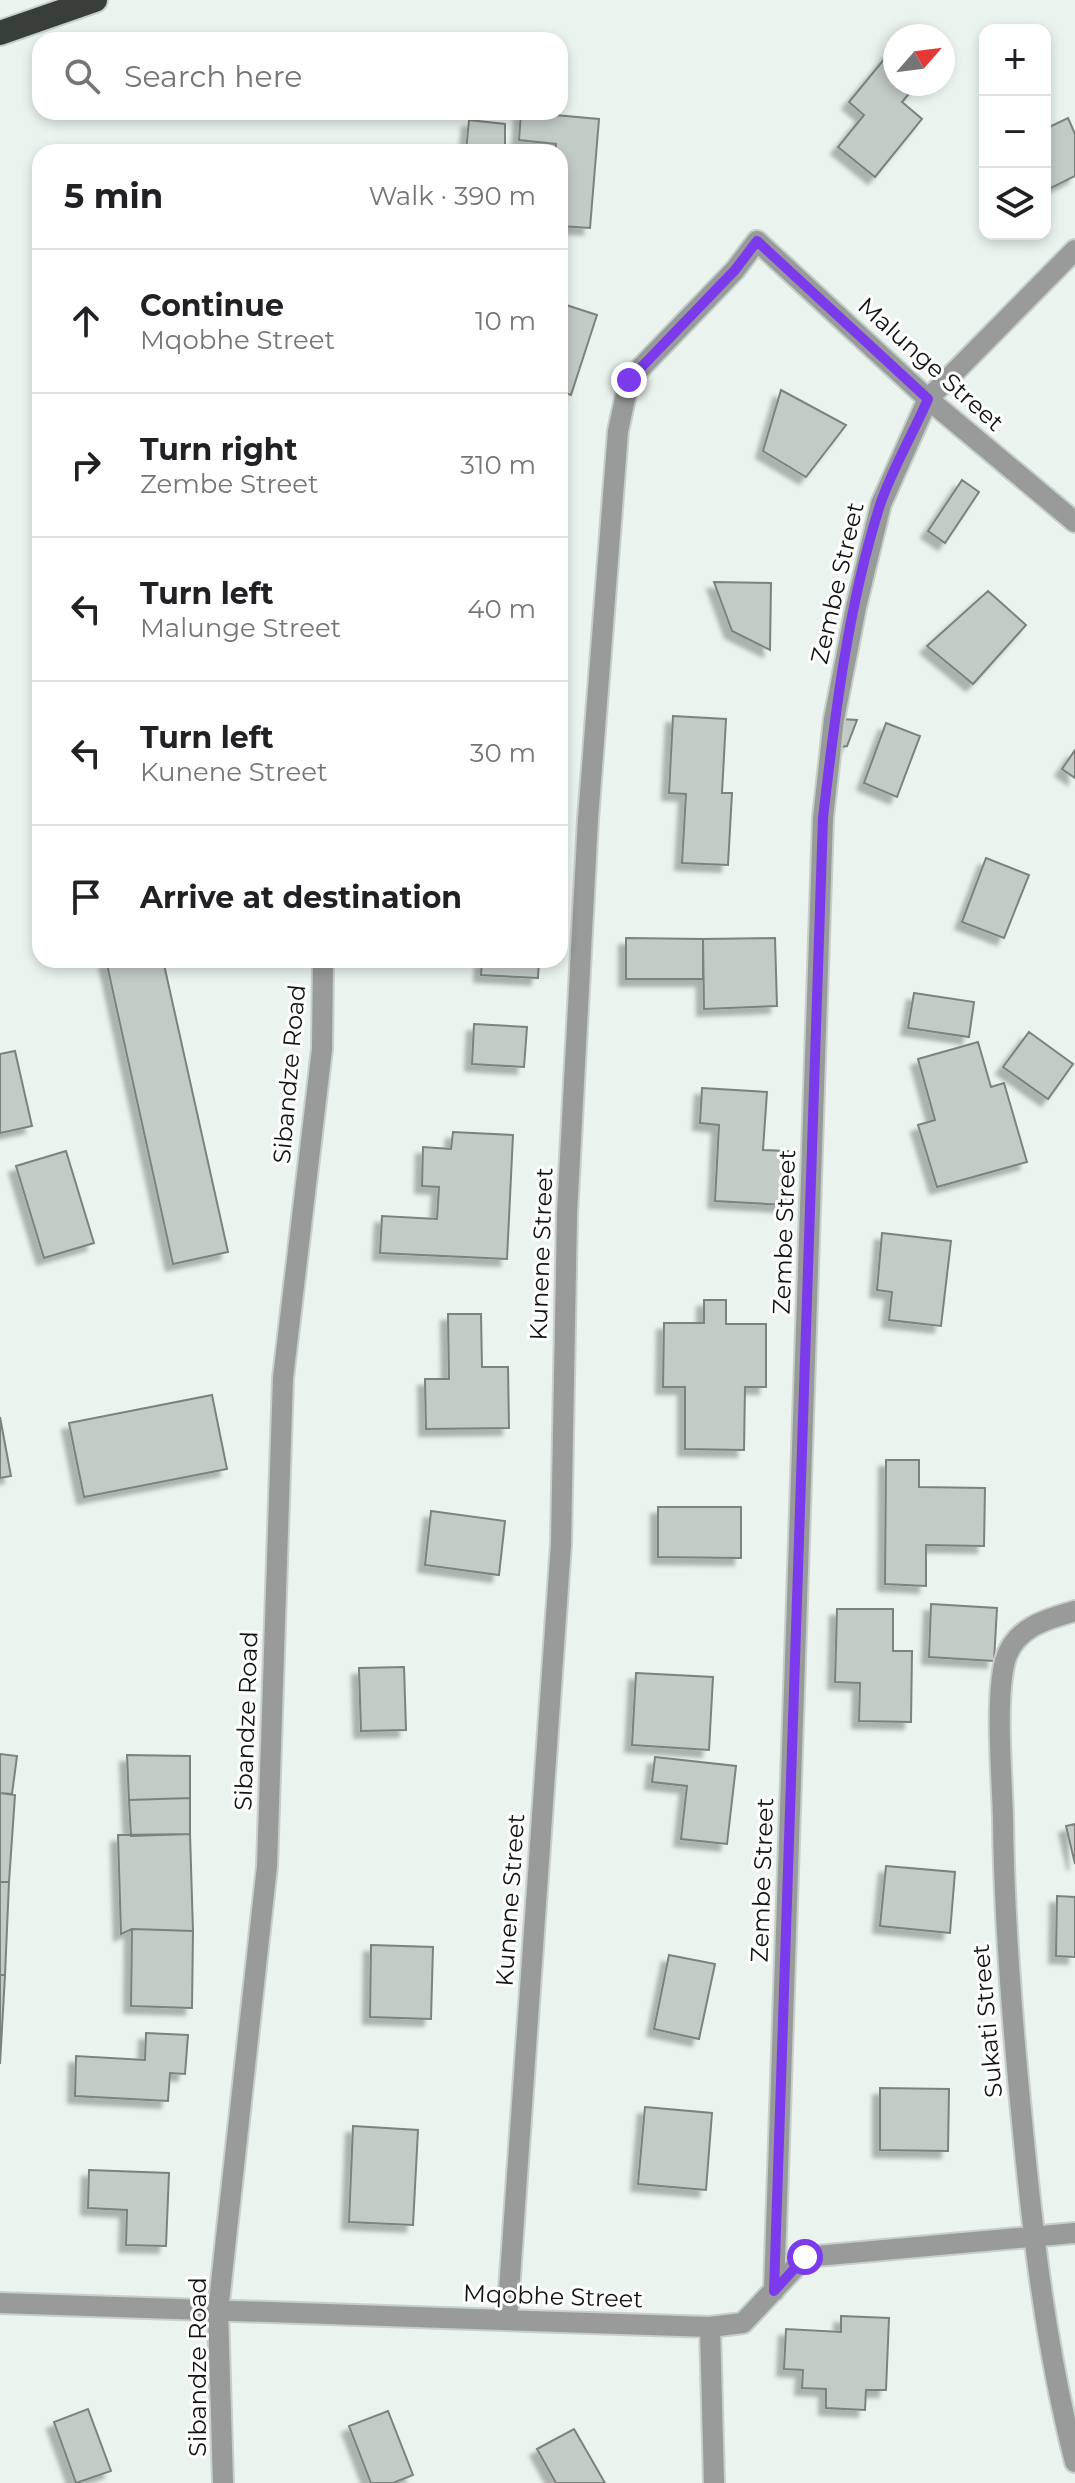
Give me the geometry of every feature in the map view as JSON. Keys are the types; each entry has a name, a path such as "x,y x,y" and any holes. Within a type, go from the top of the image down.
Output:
{"highway":[{"path":"0,33 95,0"}],"street":[{"name":"Malunge Street","path":"757,241 928,399 1075,522"},
{"name":"Kunene Street","path":"507,2320 561,1544 570,1151 588,819 618,431 629,380 735,270 757,241"},
{"name":"Zembe Street","path":"774,2291 823,818 834,719 856,607 881,504 928,399 1075,250"},
{"name":"Sibandze Road","path":"223,2483 218,2311 267,1866 283,1378 322,1049 323,968"},
{"name":"Sukati Street","path":"1075,1611 1028,1628 1014,1643 1005,1661 1001,1722 1005,1941 1032,2237 1050,2357 1075,2462"},
{"name":"Mqobhe Street","path":"0,2303 710,2327 743,2323 805,2257 1075,2233"},
{"path":"710,2327 714,2483"}],"building":[{"path":"883,61 883,96 907,96 902,102 922,119 875,177 838,147 864,115 849,102"},
{"path":"568,116 599,119 590,228 568,227 568,144 519,140 520,120 568,120"},
{"path":"1068,118 1075,134 1075,176 1051,188 1051,168 1051,126"},
{"path":"469,120 505,124 505,144 467,144"},
{"path":"568,306 597,315 571,395 568,394"},
{"path":"781,390 846,425 806,477 763,451"},
{"path":"962,480 979,492 945,543 928,531"},
{"path":"714,582 771,583 770,650 732,631"},
{"path":"988,591 1026,625 973,684 927,646"},
{"path":"673,716 726,719 722,793 732,793 728,865 682,863 686,794 669,793"},
{"path":"840,719 857,720 847,746 835,748"},
{"path":"886,723 920,736 897,797 864,783"},
{"path":"1075,750 1075,778 1062,769"},
{"path":"986,858 1029,875 1004,938 962,922"},
{"path":"626,938 703,939 703,979 626,979"},
{"path":"775,938 777,1006 704,1009 703,939"},
{"path":"108,968 165,968 228,1252 173,1264"},
{"path":"481,968 539,968 538,978 481,975"},
{"path":"914,993 974,1002 969,1037 908,1028"},
{"path":"474,1024 527,1027 524,1067 472,1064"},
{"path":"1029,1032 1073,1064 1048,1099 1003,1067"},
{"path":"978,1042 991,1087 1004,1083 1027,1162 937,1187 918,1125 935,1120 918,1059"},
{"path":"15,1051 32,1126 0,1133 0,1054"},
{"path":"702,1088 767,1092 763,1150 788,1151 785,1205 715,1201 719,1125 700,1123"},
{"path":"453,1132 513,1135 507,1259 380,1253 382,1216 437,1219 439,1187 422,1186 423,1147 451,1149"},
{"path":"66,1151 94,1243 44,1258 16,1166"},
{"path":"882,1233 951,1241 941,1326 889,1320 892,1292 877,1290"},
{"path":"704,1300 726,1300 726,1324 766,1324 766,1387 745,1387 744,1450 685,1449 685,1387 663,1387 664,1323 704,1323"},
{"path":"448,1314 481,1314 482,1367 508,1367 509,1428 426,1429 425,1379 449,1379"},
{"path":"212,1395 227,1469 84,1497 69,1423"},
{"path":"0,1417 11,1476 0,1478"},
{"path":"886,1460 919,1460 919,1487 985,1488 984,1546 926,1545 926,1586 885,1584"},
{"path":"658,1507 741,1507 741,1558 658,1557"},
{"path":"431,1511 505,1521 499,1575 425,1565"},
{"path":"931,1604 997,1608 994,1661 929,1657"},
{"path":"837,1609 893,1609 893,1651 912,1651 911,1722 859,1721 860,1683 835,1682"},
{"path":"404,1667 406,1730 361,1731 359,1668"},
{"path":"636,1673 713,1677 709,1750 632,1745"},
{"path":"0,1754 17,1756 12,1794 0,1793"},
{"path":"127,1755 190,1756 190,1798 129,1800"},
{"path":"655,1757 736,1766 727,1844 681,1839 687,1786 652,1782"},
{"path":"0,1793 15,1795 9,1882 0,1882"},
{"path":"190,1798 190,1834 131,1836 129,1800"},
{"path":"1075,1824 1075,1864 1066,1826"},
{"path":"190,1834 193,1931 132,1929 121,1934 118,1835"},
{"path":"886,1866 955,1872 950,1933 880,1926"},
{"path":"0,1882 9,1882 5,1975 0,1975"},
{"path":"1057,1896 1075,1897 1075,1957 1056,1956"},
{"path":"132,1929 193,1931 192,2008 131,2006"},
{"path":"371,1945 433,1947 431,2019 370,2017"},
{"path":"669,1955 715,1964 699,2039 654,2029"},
{"path":"0,1975 5,1975 0,2064"},
{"path":"146,2033 188,2035 185,2074 170,2073 168,2101 75,2096 76,2056 145,2060"},
{"path":"880,2088 949,2089 948,2151 880,2150"},
{"path":"645,2107 712,2113 706,2190 638,2184"},
{"path":"353,2126 418,2130 413,2225 349,2222"},
{"path":"89,2170 169,2173 166,2246 126,2245 127,2210 88,2208"},
{"path":"841,2316 889,2318 886,2390 866,2390 865,2410 826,2408 826,2389 802,2388 803,2370 784,2369 786,2329 841,2332"},
{"path":"88,2409 111,2471 76,2483 54,2422"},
{"path":"388,2411 413,2475 393,2483 371,2483 349,2426"},
{"path":"574,2429 605,2483 556,2483 537,2449"}],"route":[{"path":"629,380 735,270 757,241 928,399 881,504 856,607 834,719 823,818 774,2291 805,2257"}]}
